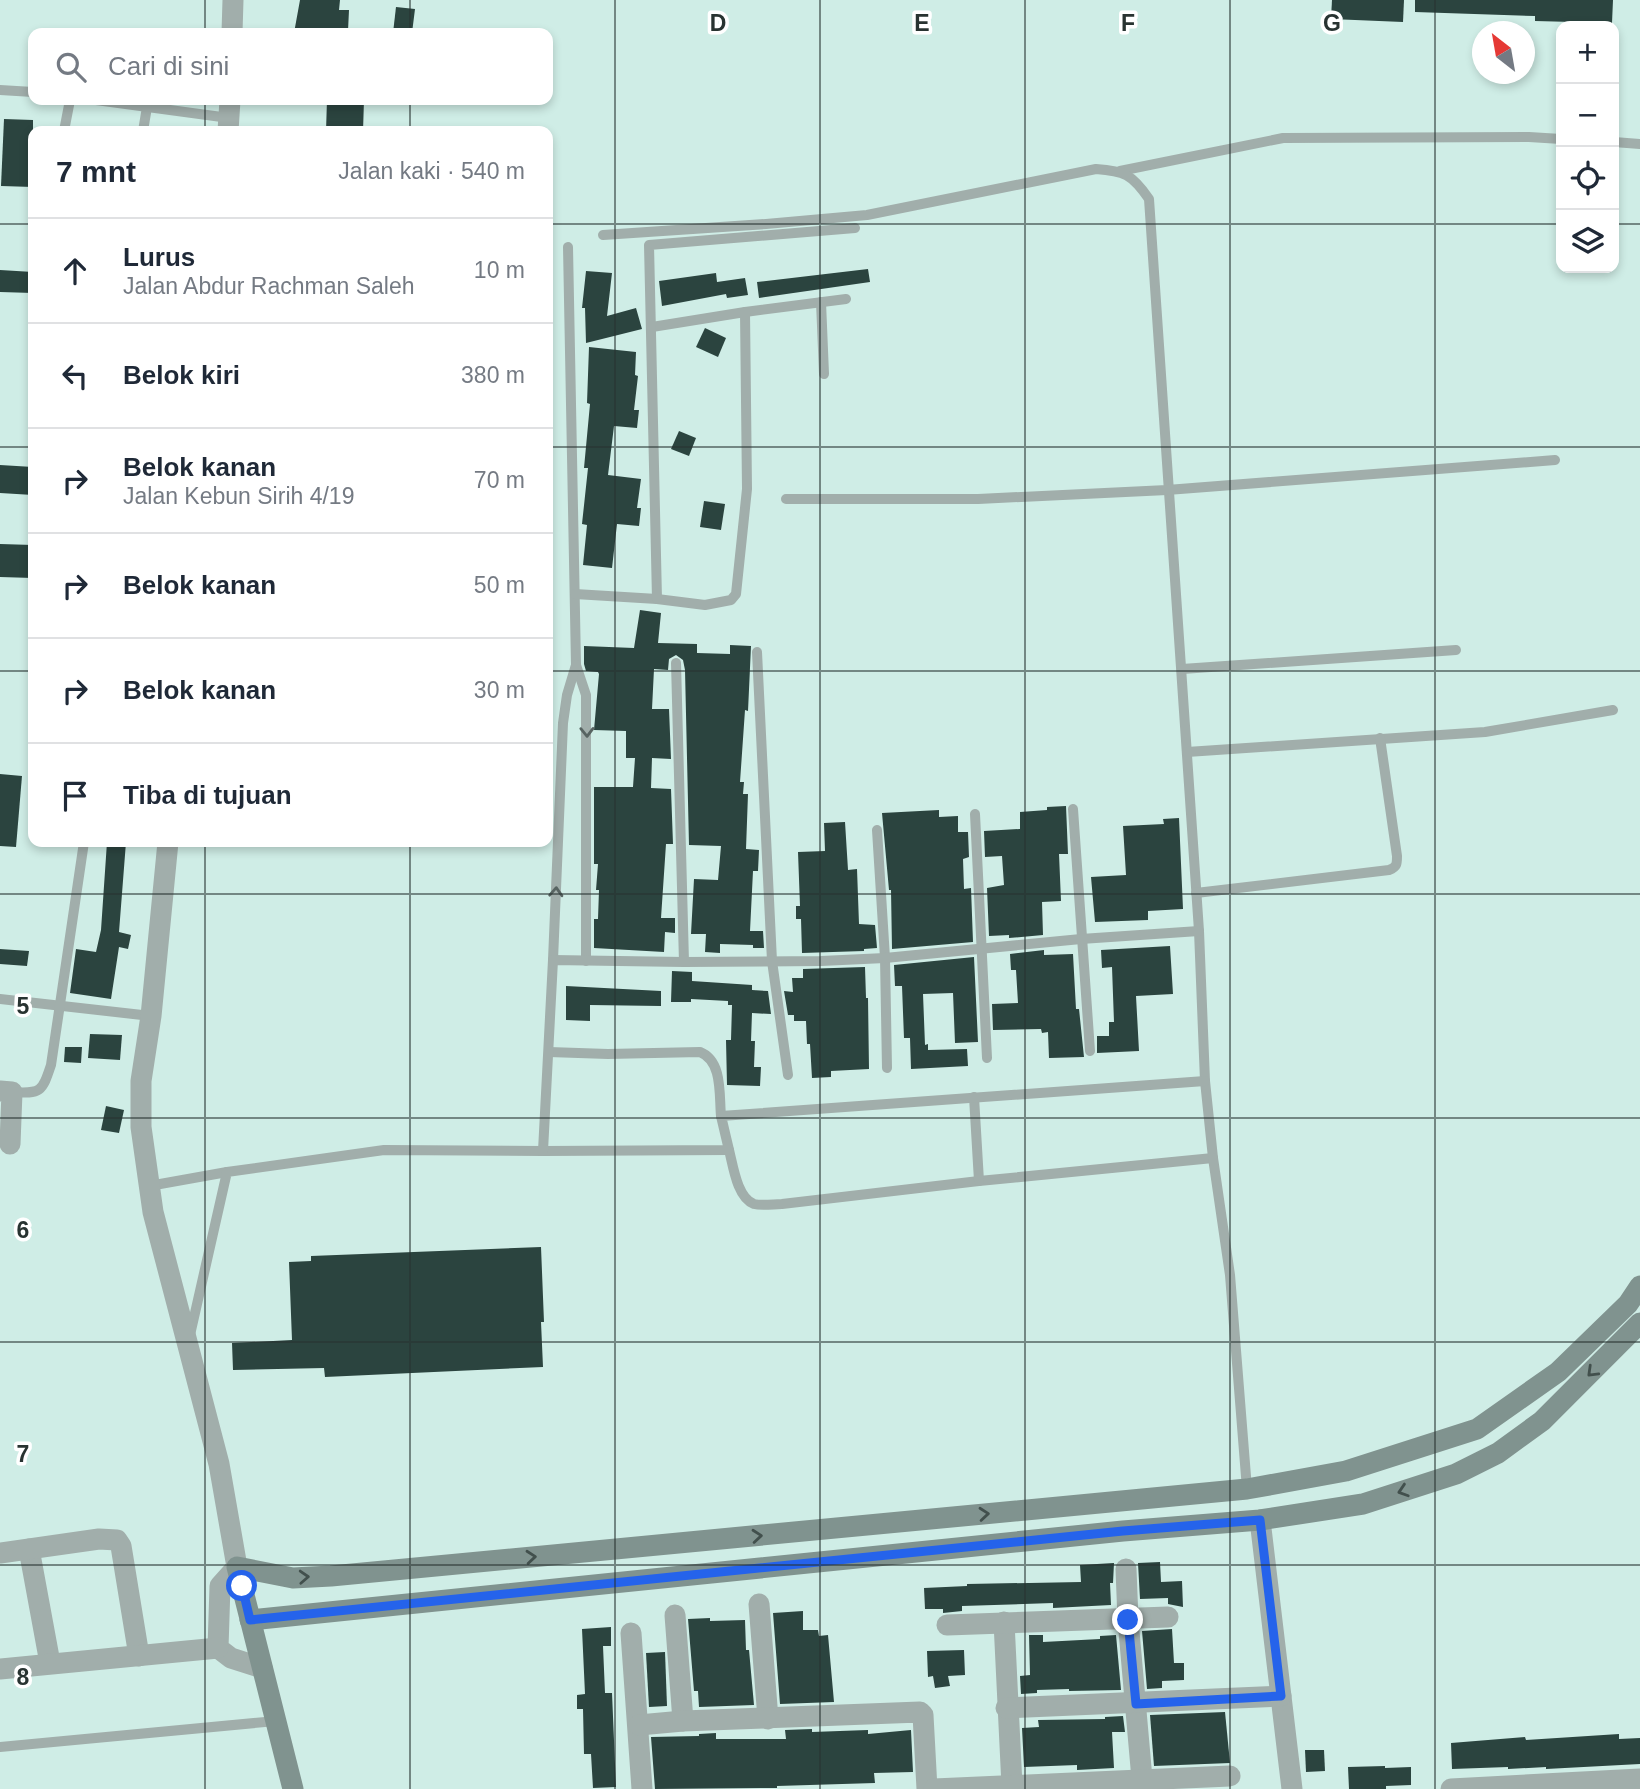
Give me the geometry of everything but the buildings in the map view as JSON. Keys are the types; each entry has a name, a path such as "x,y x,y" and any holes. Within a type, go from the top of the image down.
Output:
{"street":[{"path":"232,28 233,0"},
{"path":"168,847 151,1016 141,1082 141,1127 149,1186 219,1464 250,1620 293,1789"},
{"path":"6,1091 10,1144"},
{"path":"218,1648 220,1586 240,1576 331,1576 1247,1489 1346,1471 1477,1429 1558,1372 1628,1304 1640,1286"},
{"path":"250,1620 1123,1531 1260,1520 1363,1504 1456,1474 1498,1453 1542,1421 1640,1323"},
{"path":"1260,1520 1292,1789"},
{"path":"0,1553 99,1539 117,1540 122,1555 139,1656"},
{"path":"29,1549 50,1663"},
{"path":"1126,1569 1142,1780"},
{"path":"759,1604 768,1719"},
{"path":"675,1615 683,1721"},
{"path":"947,1625 1168,1617"},
{"path":"1004,1622 1006,1708 1012,1786"},
{"path":"631,1633 642,1789"},
{"path":"0,1669 218,1648 231,1658 262,1668"},
{"path":"1006,1708 1281,1696"},
{"path":"639,1726 683,1721 920,1712 923,1715 927,1789"},
{"path":"933,1789 1230,1776"},
{"path":"1451,1789 1640,1779"}],"lane":[{"path":"0,90 28,92"},
{"path":"65,126 69,105"},
{"path":"132,105 229,116"},
{"path":"144,126 147,107"},
{"path":"603,235 867,215 1096,169 1120,171 1283,138 1556,139"},
{"path":"1619,142 1640,144"},
{"path":"1120,171 1139,184 1149,199 1199,931 1205,1081 1230,1275 1247,1489"},
{"path":"657,599 648,247 652,243 855,229"},
{"path":"543,1151 550,1052 563,723 567,695 576,665 568,247"},
{"path":"652,327 846,299"},
{"path":"821,302 824,374"},
{"path":"575,594 705,605 731,600 736,594 747,489 746,312"},
{"path":"786,499 978,499 1167,490 1555,460"},
{"path":"1182,668 1456,650"},
{"path":"757,652 772,961 788,1075"},
{"path":"676,663 684,962"},
{"path":"576,665 586,695 586,961"},
{"path":"1187,752 1485,732 1613,710"},
{"path":"1196,893 1395,868 1397,856 1380,738"},
{"path":"1073,809 1090,1051"},
{"path":"975,814 988,1058"},
{"path":"877,830 885,958 887,1068"},
{"path":"6,1091 33,1093 44,1086 56,1042 59,1005 83,847"},
{"path":"553,960 684,962 885,958 1081,939 1199,931"},
{"path":"0,999 151,1016"},
{"path":"550,1052 700,1052 707,1055 714,1065 721,1116 741,1191 746,1199 755,1204 782,1204 1213,1158"},
{"path":"721,1116 1205,1081"},
{"path":"974,1097 979,1181"},
{"path":"149,1186 384,1150 729,1150"},
{"path":"188,1345 227,1172"},
{"path":"0,1747 276,1721"}],"route":[{"path":"242,1586 250,1620 1123,1531 1260,1520 1281,1696 1136,1704 1128,1620"}]}
